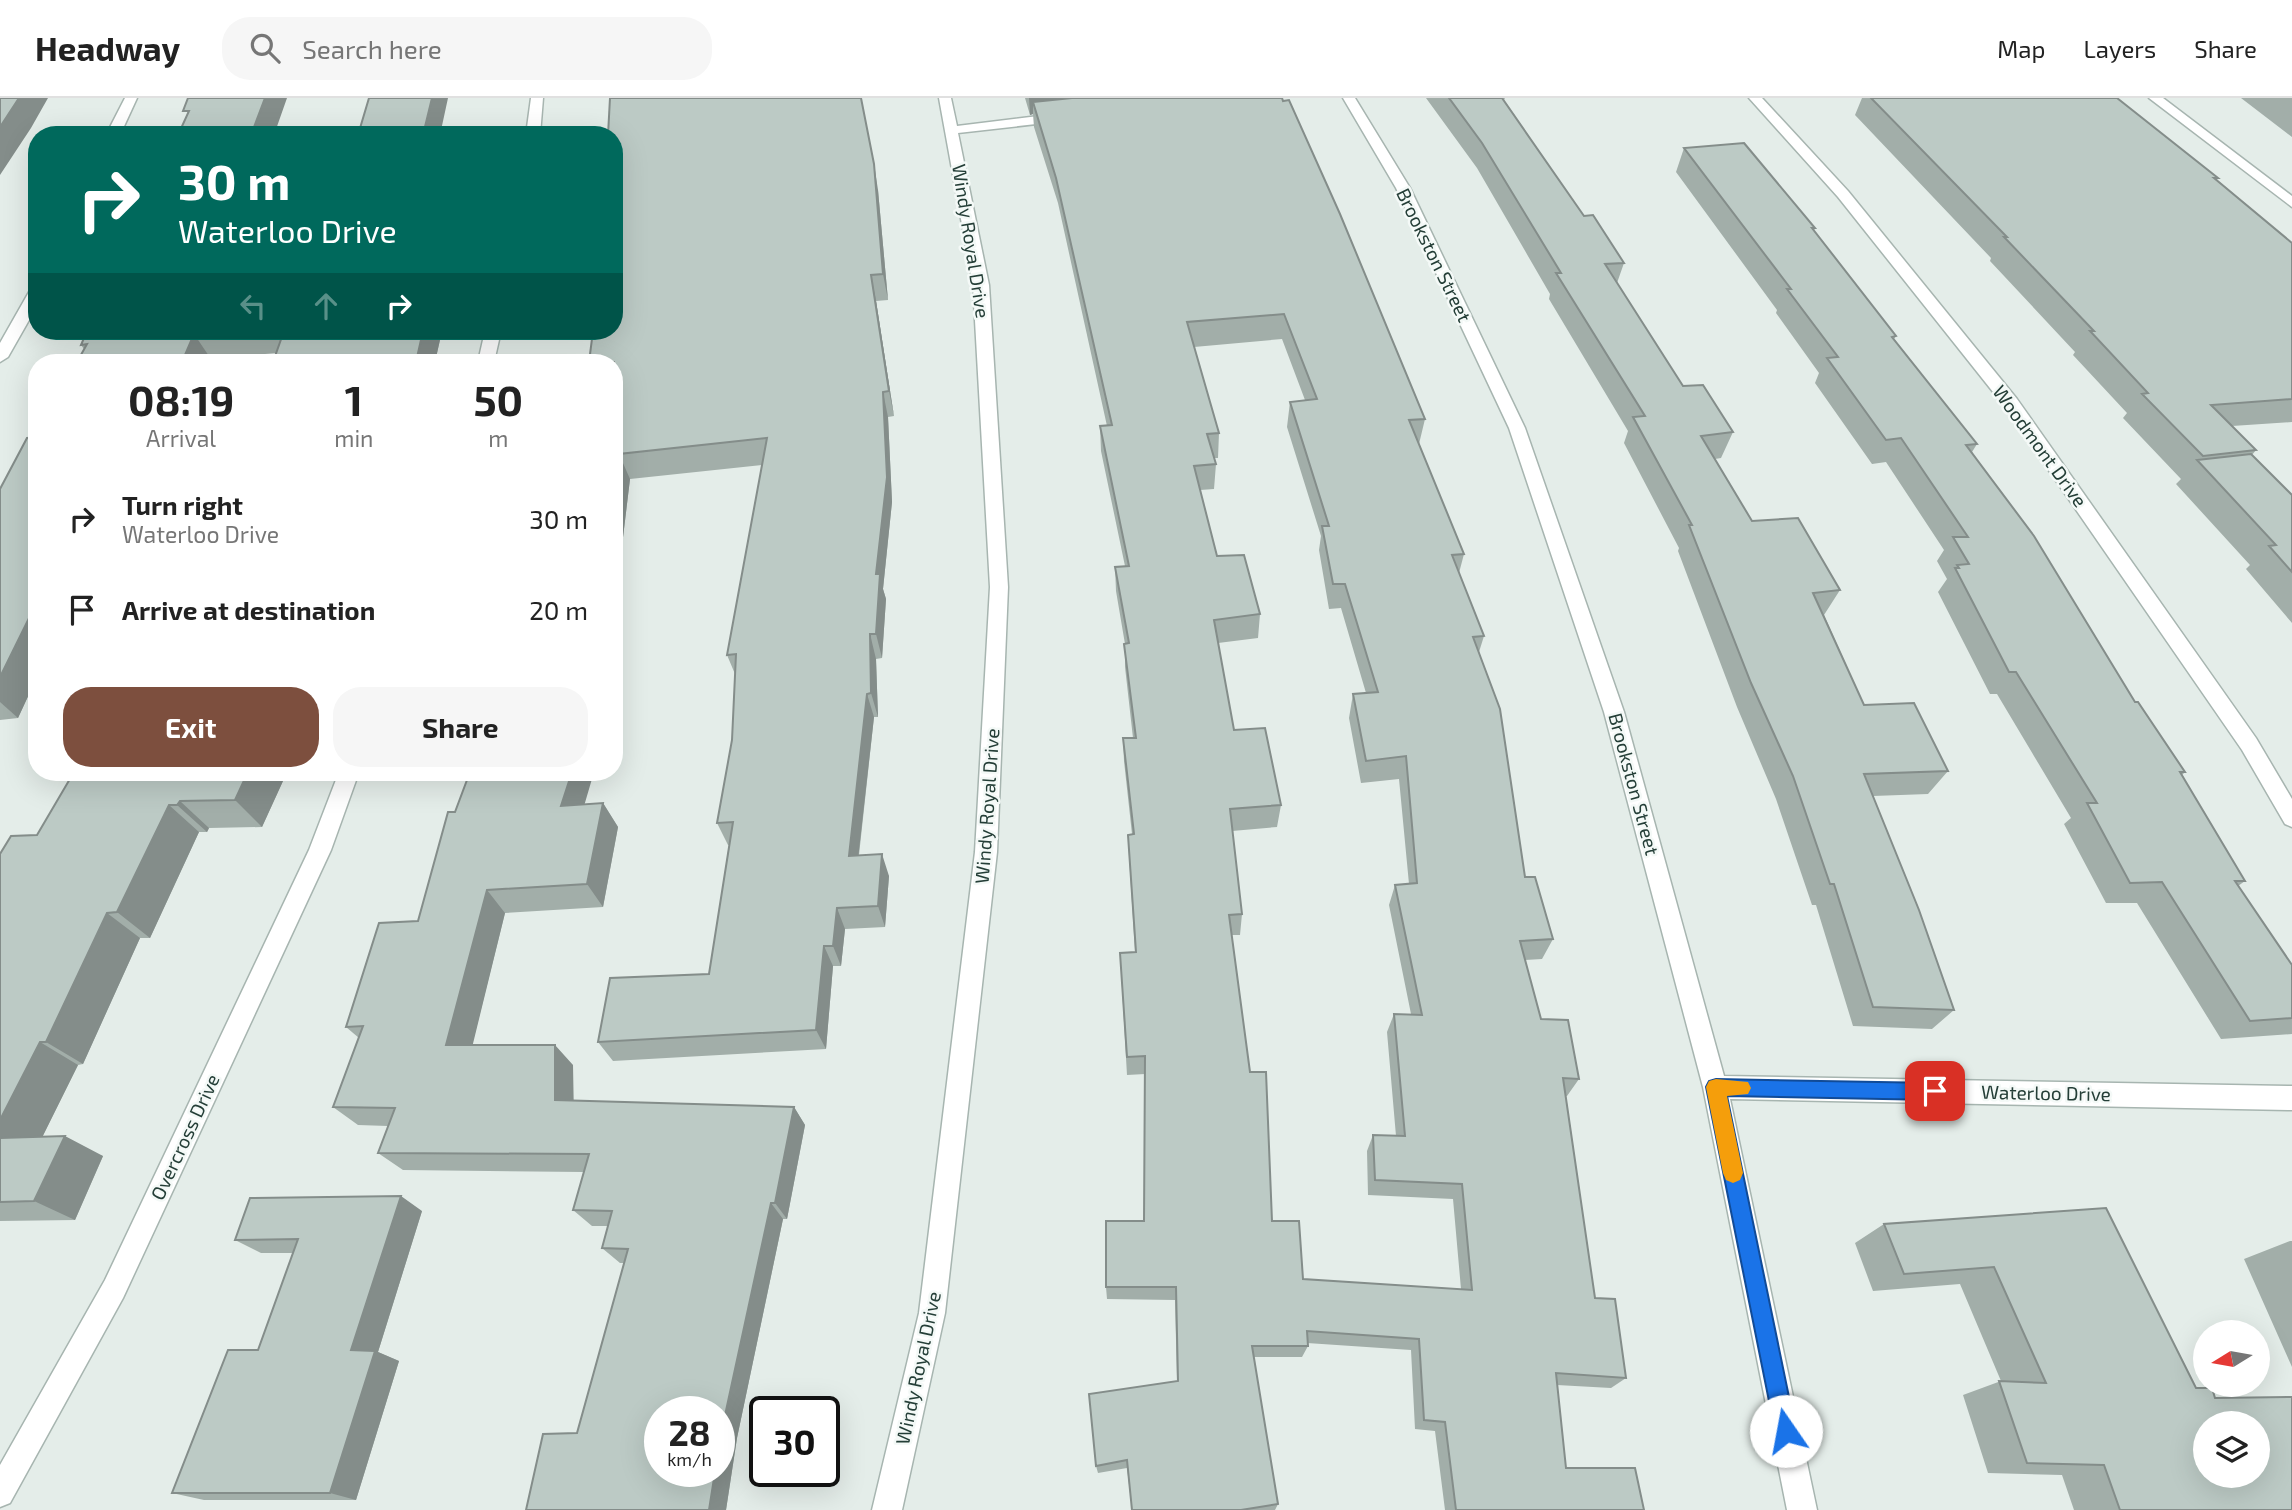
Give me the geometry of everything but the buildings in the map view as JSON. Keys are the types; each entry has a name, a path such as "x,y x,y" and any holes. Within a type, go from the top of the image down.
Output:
{"street":[{"path":"117,126 131,98"},
{"path":"534,126 537,98"},
{"name":"Windy Royal Drive","path":"887,1510 932,1313 986,852 997,642 999,587 981,285 945,98"},
{"name":"Brookston Street","path":"1349,98 1403,188 1517,428 1615,712 1716,1087 1802,1510"},
{"name":"Woodmont Drive","path":"1755,98 1843,194 2011,403 2249,744 2292,818"},
{"path":"2155,98 2292,203"},
{"path":"953,130 1076,116"},
{"path":"0,357 28,308"},
{"name":"Overcross Drive","path":"0,1493 114,1289 320,850 346,781"},
{"name":"Waterloo Drive","path":"1716,1087 2292,1098"}],"slow traffic":[{"path":"1733,1173 1716,1087 1742,1088"}],"route":[{"path":"1786,1431 1716,1087 1935,1091"}]}
